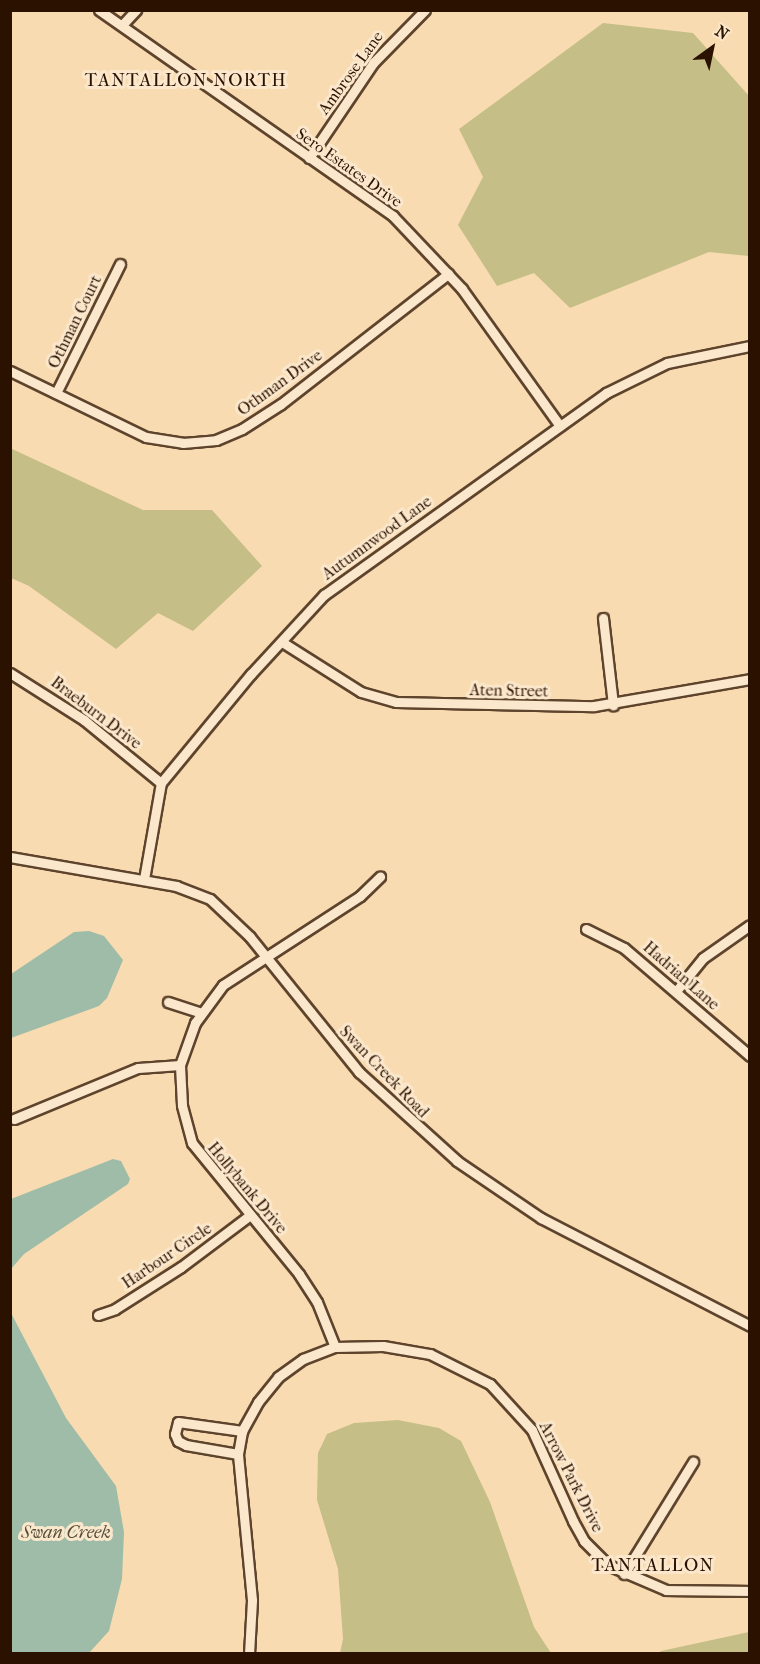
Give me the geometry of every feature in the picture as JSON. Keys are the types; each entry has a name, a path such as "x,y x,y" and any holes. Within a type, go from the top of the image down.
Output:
{"street":[{"name":"Sero Estates Drive","path":"99,10 393,216 448,274 560,426"},
{"path":"123,25 136,10"},
{"name":"Ambrose Lane","path":"309,158 373,63 425,10"},
{"name":"Othman Court","path":"56,393 120,264"},
{"name":"Othman Drive","path":"10,371 156,440 194,443 223,438 280,404 448,274"},
{"name":"Autumnwood Lane","path":"161,783 282,642 332,588 606,393 649,370 701,354 750,346"},
{"path":"603,618 613,705"},
{"name":"Aten Street","path":"282,642 361,693 391,701 527,706 613,705 750,679"},
{"name":"Braeburn Drive","path":"10,673 84,720 161,783"},
{"path":"144,879 161,783"},
{"name":"Swan Creek Road","path":"10,857 144,879 198,892 210,899 239,924 359,1072 457,1161 541,1218 750,1326"},
{"name":"Hollybank Drive","path":"335,1347 308,1287 192,1143 183,1113 180,1065 185,1044 201,1013 223,986 264,955 360,896 380,877"},
{"path":"677,990 703,958 750,925"},
{"name":"Hadrian Lane","path":"586,929 624,948 677,990 750,1056"},
{"path":"168,1002 201,1013"},
{"path":"15,1119 138,1068 180,1065"},
{"name":"Harbour Circle","path":"98,1315 115,1309 181,1268 249,1216"},
{"name":"Arrow Park Drive","path":"249,1653 252,1600 238,1454 242,1431 258,1402 278,1377 303,1359 335,1347 383,1346 430,1354 490,1384 532,1430 585,1541 608,1565 624,1574 666,1590 750,1591"},
{"path":"238,1454 186,1445 177,1441 178,1422 242,1431"},
{"path":"624,1574 693,1462"}],"shaded area":[{"path":"603,23 693,33 749,96 749,256 709,252 570,308 534,273 497,286 458,225 483,177 459,129"},
{"path":"10,448 143,510 212,510 262,566 193,631 158,613 116,649 29,586 11,578"},
{"path":"398,1420 439,1428 461,1441 490,1502 534,1627 551,1653 340,1653 343,1639 338,1569 317,1500 318,1453 327,1434 354,1423"},
{"path":"749,1632 749,1653 658,1653 661,1651"}],"water":[{"path":"89,931 104,936 123,960 107,998 99,1006 11,1038 11,974 74,932"},
{"path":"113,1159 121,1161 130,1179 128,1184 24,1254 11,1269 11,1199"},
{"name":"Swan Creek","path":"11,1313 66,1418 116,1486 124,1532 122,1579 109,1631 89,1653 11,1653"}],"district":[{"name":"TANTALLON NORTH","path":"186,81"},
{"name":"TANTALLON","path":"653,1566"}]}
